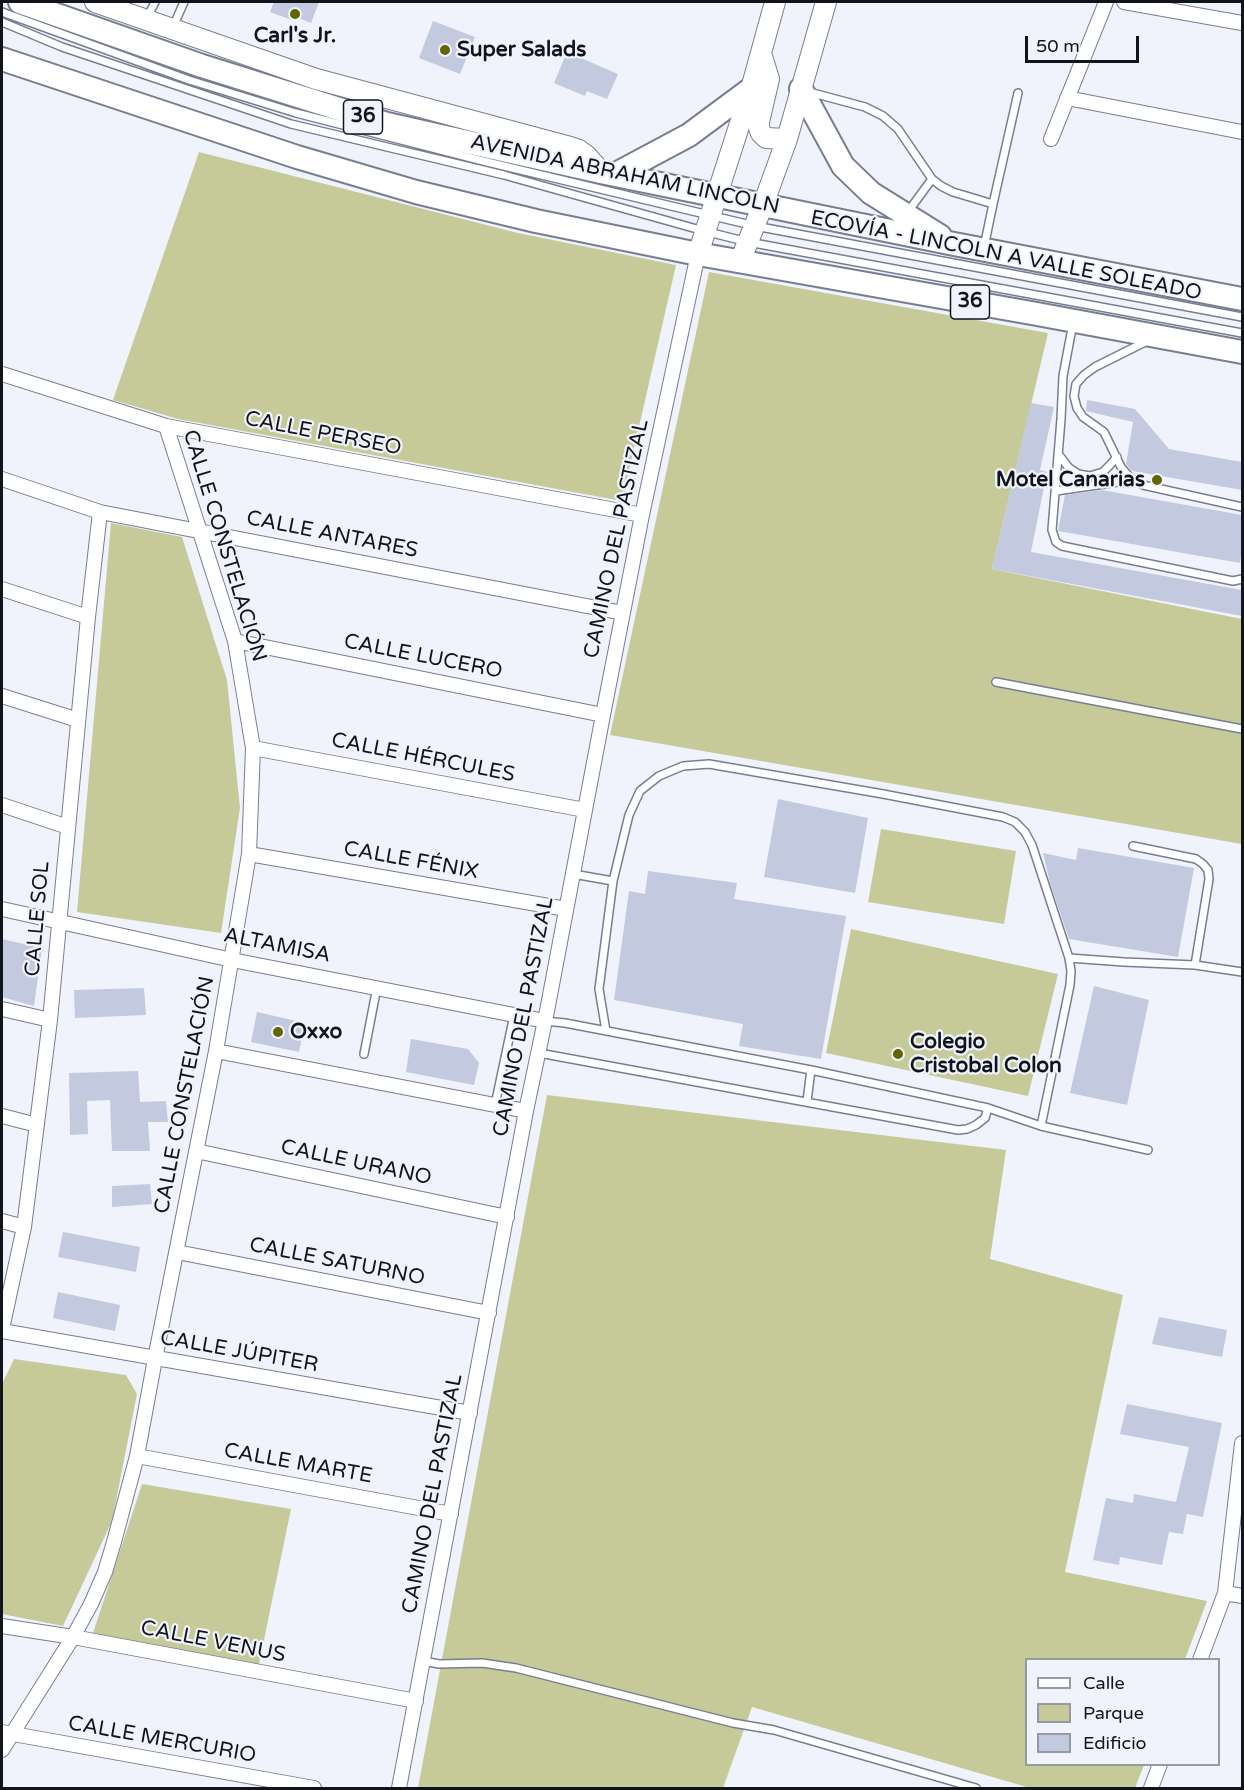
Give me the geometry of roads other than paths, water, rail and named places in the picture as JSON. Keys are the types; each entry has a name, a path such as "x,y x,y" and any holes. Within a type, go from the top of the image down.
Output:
{"main road":[{"name":"AVENIDA ABRAHAM LINCOLN","path":"20,2 202,66 376,121 608,173 710,214 751,234 954,244 1242,300"},
{"name":"36","path":"2,59 285,153 416,192 536,221 698,254 751,234 1073,321 1242,352"},
{"path":"608,173 659,153 689,135 751,89"},
{"path":"801,89 843,166 871,193 954,244"}],"street":[{"path":"95,2 151,10 172,29 316,79 570,147 587,156 608,173"},
{"path":"698,254 751,89 775,2"},
{"path":"751,234 787,139 826,2"},
{"path":"1051,139 1106,2"},
{"path":"1124,2 1242,23"},
{"path":"761,53 769,79 759,128 766,138 787,139"},
{"path":"1067,98 1242,132"},
{"name":"CAMINO DEL PASTIZAL","path":"399,1788 603,715 642,515 698,254"},
{"name":"CALLE PERSEO","path":"2,374 166,426 642,515"},
{"name":"CALLE CONSTELACIÓN","path":"2,1749 7,1733 73,1637 105,1572 137,1456 154,1359 216,1051 249,854 253,748 235,641 166,426"},
{"name":"CALLE ANTARES","path":"2,478 100,512 623,613"},
{"name":"CALLE SOL","path":"2,1330 24,1227 50,1020 100,512"},
{"path":"2,589 88,617"},
{"name":"CALLE LUCERO","path":"235,641 603,715"},
{"path":"2,696 78,720"},
{"name":"CALLE HÉRCULES","path":"253,748 585,810"},
{"path":"2,805 68,827"},
{"name":"CALLE FÉNIX","path":"249,854 566,909"},
{"name":"ALTAMISA","path":"2,909 232,960 545,1021"},
{"path":"2,1009 50,1020"},
{"path":"216,1051 526,1111"},
{"path":"2,1116 37,1125"},
{"name":"CALLE URANO","path":"196,1151 507,1217"},
{"path":"2,1221 24,1227"},
{"name":"CALLE SATURNO","path":"177,1252 489,1313"},
{"name":"CALLE JÚPITER","path":"2,1330 154,1359 470,1413"},
{"path":"1200,1658 1225,1593 1242,1443"},
{"name":"CALLE MARTE","path":"137,1456 451,1514"},
{"path":"1225,1593 1242,1596"},
{"name":"CALLE VENUS","path":"2,1626 73,1637 416,1701"},
{"name":"CALLE MERCURIO","path":"7,1733 314,1788"},
{"path":"1151,1788 1159,1766"}],"lane":[{"path":"172,29 184,2"},
{"path":"2,12 189,80 296,112 487,162 710,214 751,234 1242,333"},
{"path":"2,22 62,47 291,124 504,175 710,214"},
{"path":"801,89 865,107 883,116 898,129 932,179 953,192 993,204"},
{"path":"984,249 1018,93"},
{"path":"906,214 932,179"},
{"name":"ECOVÍA - LINCOLN A VALLE SOLEADO","path":"751,234 1242,317"},
{"path":"1073,321 1063,376 1052,530 1056,542 1062,546 1233,581 1242,579"},
{"path":"1156,336 1084,375 1076,384 1074,396 1077,408 1083,417 1104,432 1126,474 1132,480 1143,485 1242,507"},
{"path":"1059,455 1069,468 1078,474 1090,476 1102,472 1117,457"},
{"path":"1056,491 1132,480"},
{"path":"996,682 1242,729"},
{"path":"606,1031 599,989 613,882 629,815 640,791 659,776 683,766 709,764 1004,817 1015,822 1025,832 1032,845 1069,958 1070,985 1041,1126"},
{"path":"1133,846 1196,859 1208,870 1209,879 1195,965"},
{"path":"573,874 613,882"},
{"path":"1069,958 1124,963 1195,965 1242,972"},
{"path":"364,1054 377,987"},
{"path":"495,1105 514,1015"},
{"path":"545,1021 811,1070 988,1108 1041,1126 1148,1150"},
{"path":"539,1053 958,1130 976,1125 985,1118 988,1108"},
{"path":"807,1101 811,1070"},
{"path":"423,1661 516,1668 733,1724 774,1730 976,1788"}],"place":[{"name":"Carl's Jr.","path":"295,14"},
{"name":"Super Salads","path":"445,50"},
{"name":"Motel Canarias","path":"1157,480"},
{"name":"Oxxo","path":"278,1032"},
{"name":"Colegio Cristobal Colon","path":"898,1054"}]}
